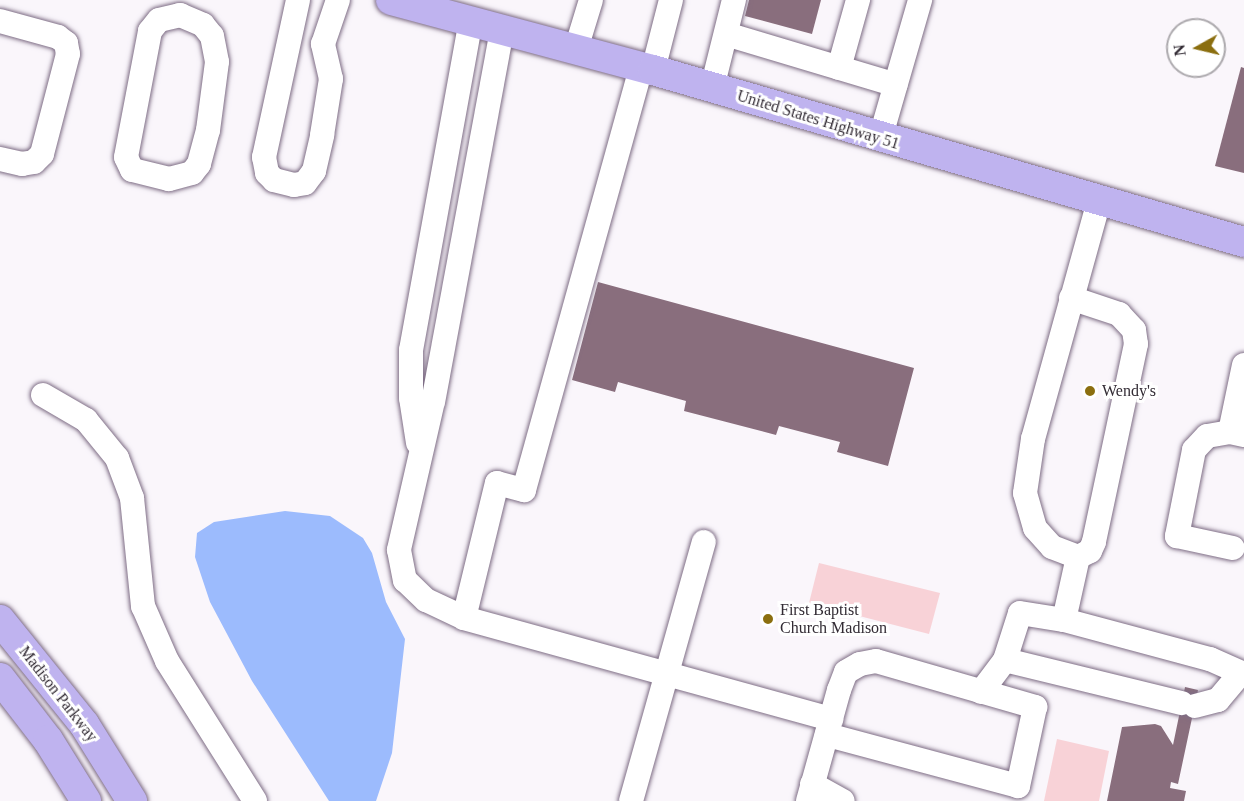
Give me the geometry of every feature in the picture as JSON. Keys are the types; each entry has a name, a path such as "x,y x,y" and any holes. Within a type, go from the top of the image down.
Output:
{"main road":[{"name":"United States Highway 51","path":"391,0 428,5 471,21 647,68 880,139 1244,242"},
{"name":"Madison Parkway","path":"0,620 84,724 132,801"},
{"path":"0,678 48,740 86,801"}],"street":[{"path":"298,0 264,157 267,173 285,184 305,183 314,171 331,79 323,44 338,0"},
{"path":"576,49 591,0"},
{"path":"464,618 496,483 524,490 647,68 671,0"},
{"path":"712,88 735,0"},
{"path":"727,30 742,21 747,0"},
{"path":"839,68 858,0"},
{"path":"880,139 921,0"},
{"path":"183,7 203,25 216,47 208,130 199,164 192,172 169,179 147,176 132,170 126,157 141,74 150,32 159,20 183,7"},
{"path":"0,21 58,37 66,42 68,54 42,154 34,162 22,164 0,159"},
{"path":"419,451 411,398 411,350 471,21"},
{"path":"502,30 432,401 419,451 399,550 405,580 426,600 464,618 665,674 829,727 1018,786 1035,707 876,661 860,664 846,672 829,727 810,793 843,801"},
{"path":"727,30 896,85"},
{"path":"290,34 323,44"},
{"path":"1071,298 1119,314 1134,330 1136,344 1094,542 1089,551 1077,557 1052,547 1043,538 1029,517 1025,502 1033,439 1071,298 1099,201"},
{"path":"1233,548 1177,536 1194,450 1207,436 1237,434 1244,365"},
{"path":"44,395 86,420 117,458 132,498 143,606 167,661 255,801"},
{"path":"631,801 704,542"},
{"path":"1064,620 1077,557"},
{"path":"981,692 1005,660 1020,613 1064,620 1210,659 1242,674 1218,700 1188,705 1005,660"}],"shaded area":[{"path":"819,563 940,593 929,634 809,603"},
{"path":"1057,739 1109,751 1099,801 1044,801"}],"water":[{"path":"285,511 330,516 363,538 372,553 386,602 405,639 392,753 376,801 329,801 252,681 210,602 195,557 197,533 214,522"}],"building":[{"path":"749,0 821,0 812,34 745,16"},
{"path":"1241,67 1244,68 1244,173 1215,166"},
{"path":"598,282 914,368 888,466 837,452 840,442 779,426 776,435 684,411 686,401 618,382 615,392 572,380"},
{"path":"1185,687 1198,690 1178,784 1171,782 1170,788 1186,791 1184,801 1107,801 1122,727 1155,724 1161,726 1173,745"}],"place":[{"name":"Wendy's","path":"1090,391"},
{"name":"First Baptist Church Madison","path":"768,619"}]}
